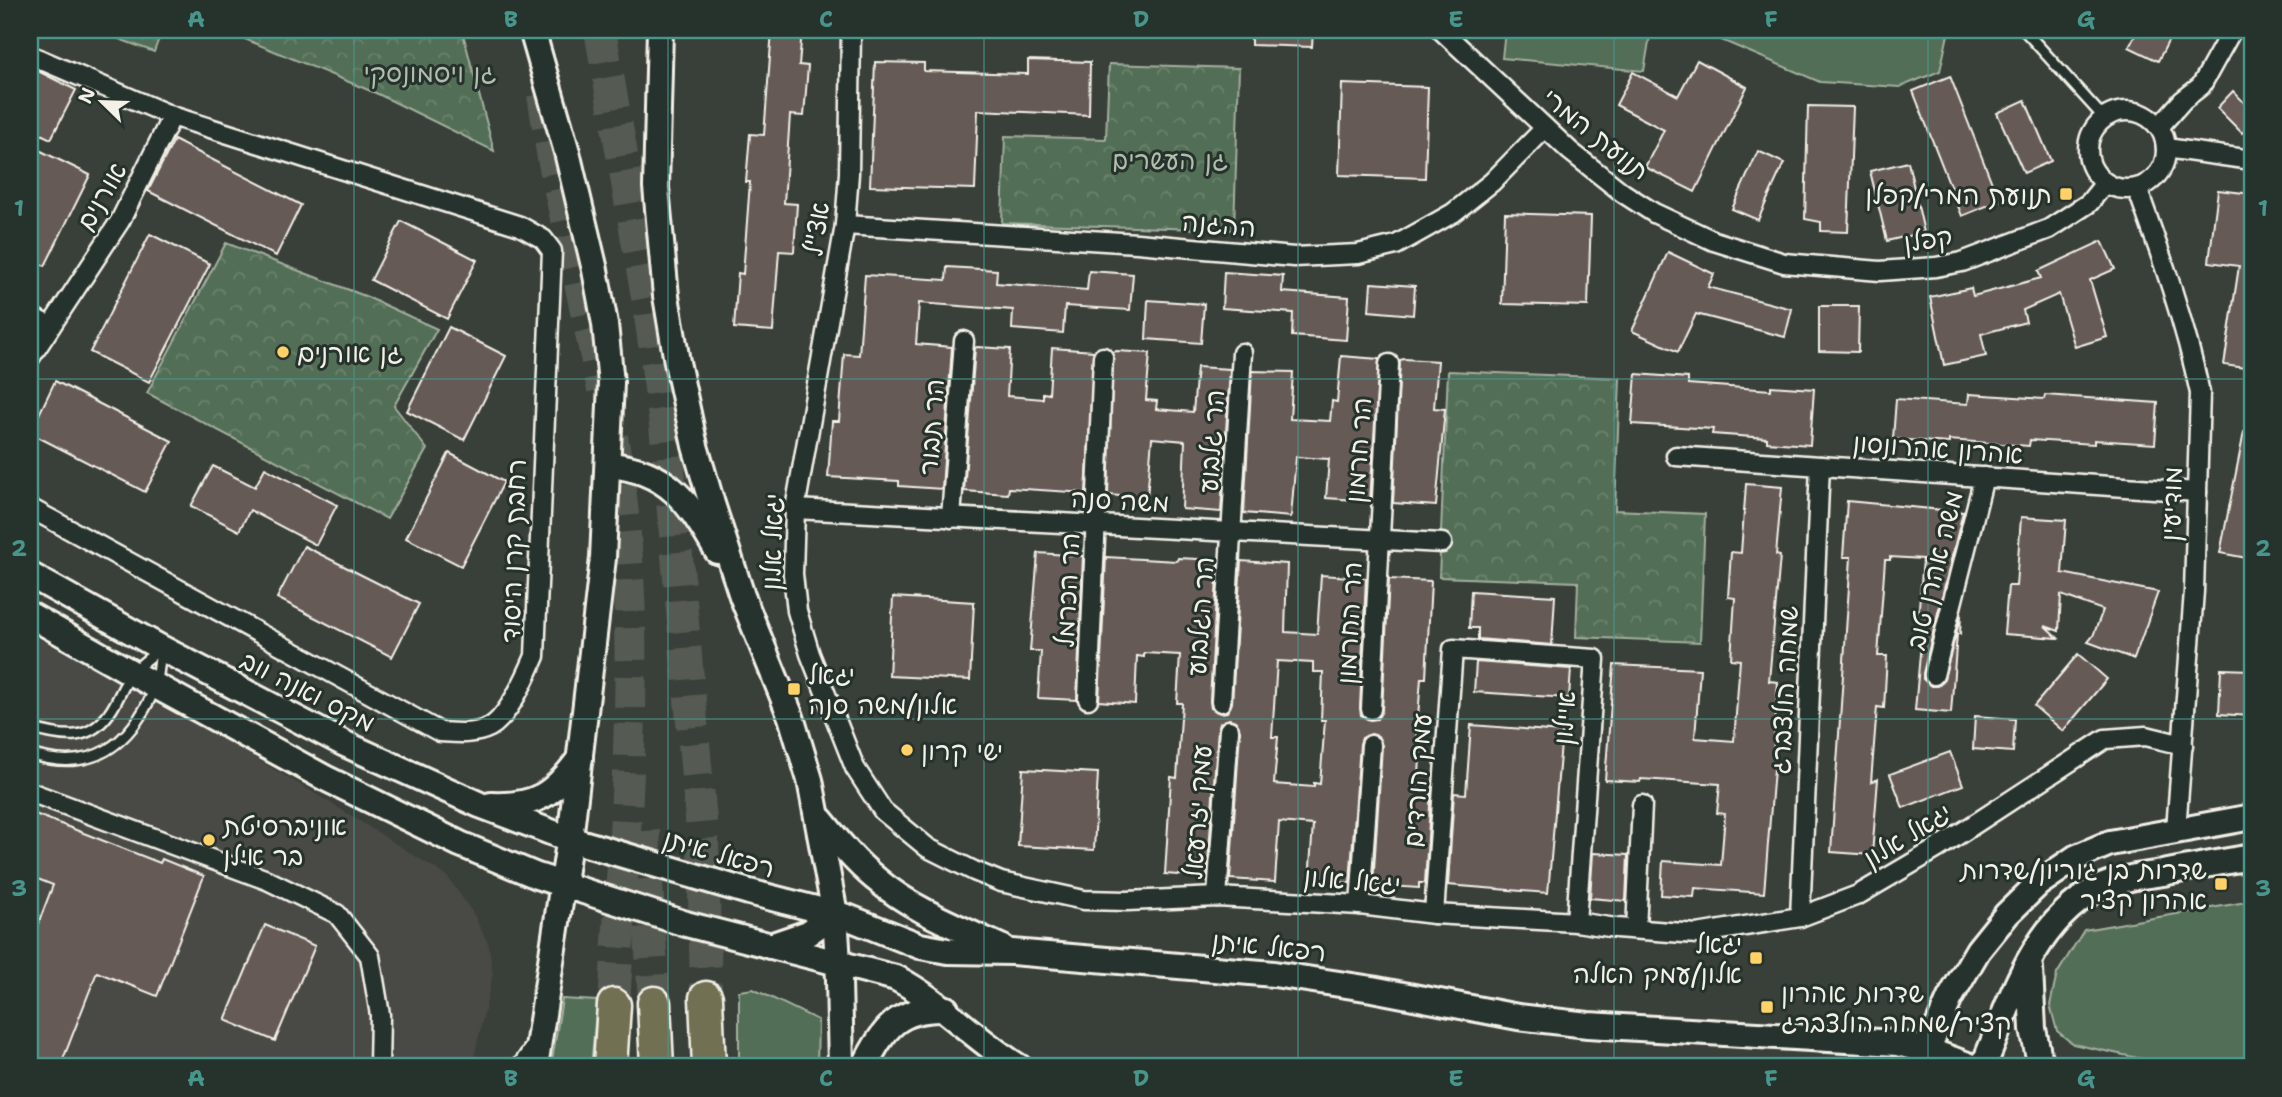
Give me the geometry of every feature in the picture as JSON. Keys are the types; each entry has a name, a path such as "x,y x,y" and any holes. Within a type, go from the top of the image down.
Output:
{"highway":[{"path":"706,999 709,1067"},
{"path":"654,1003 657,1067"},
{"path":"610,1067 614,1005"}],"main road":[{"path":"532,30 567,152 595,270 605,324 611,383 603,558 580,757 535,1067"},
{"path":"660,30 656,187 666,296 679,373 695,446 742,596 791,718 819,816 835,914 841,1067"},
{"path":"609,465 638,469 656,476 677,492 695,512 742,596"},
{"name":"מקס ואנה ווב","path":"30,575 161,648 353,748 480,805 569,839"},
{"path":"30,615 325,778 473,850 561,885 686,924 896,978 946,1009 992,1051 1019,1067"},
{"path":"480,805 507,806 538,799 566,777 580,757"},
{"path":"819,816 840,844 878,882 938,918 1012,952"},
{"path":"1924,1059 1950,998 1978,950 2007,914 2039,883 2077,857 2110,843 2252,817"},
{"name":"רפאל איתן","path":"569,839 701,879 858,921 920,946 966,953 1012,952 1274,974 1518,1017 1588,1026 1897,1043 1924,1059 1973,1067"},
{"path":"1983,1067 2030,958 2050,927 2075,904 2097,889 2128,879 2252,856"},
{"path":"769,946 808,933 835,914"},
{"path":"2030,958 2030,1003 2035,1047 2041,1067"},
{"path":"864,1067 884,1032 896,1021 918,1009 946,1009"}],"street":[{"name":"אצ\"ל","path":"808,434 845,225 849,173 851,30"},
{"name":"תנועת המרי","path":"1441,30 1596,174 1654,213 1714,241 1738,249"},
{"path":"2159,127 2183,100 2200,86 2232,30"},
{"path":"30,55 172,116"},
{"path":"2133,111 2143,114 2159,127 2166,148 2166,159 2155,177 2137,188 2120,189 2105,183 2096,174 2088,151 2090,139 2104,118 2133,111"},
{"name":"אורנים","path":"30,358 120,221 172,116"},
{"name":"רחבת קרן היסוד","path":"30,508 440,732 465,734 492,726 519,694 535,656 552,251 543,239 520,226 172,116"},
{"name":"ההגנה","path":"845,225 1099,240 1294,257 1358,254 1396,245 1453,213 1492,182 1545,128"},
{"path":"2166,148 2252,160"},
{"name":"קפלן","path":"1738,249 1784,263 1809,266 1880,271 1936,267 1987,254 2049,229 2089,203 2105,183"},
{"name":"מודיעין","path":"2137,188 2158,244 2200,393 2194,591 2176,830"},
{"path":"30,316 49,326"},
{"name":"הר תבור","path":"951,518 964,341"},
{"name":"הר גלבוע","path":"1231,532 1242,354"},
{"name":"הר הכרמל","path":"1088,699 1103,357"},
{"name":"הר חרמון","path":"1378,540 1389,364"},
{"name":"יגאל אלון","path":"808,434 795,509 793,574 797,611 832,712 855,768 893,820 928,848 988,877 1017,886 1084,900 1217,897 1360,905 1434,914 1576,922 1697,934 1800,917 1858,895 1890,878 2105,739 2146,736 2183,745"},
{"name":"אהרון אהרונסון","path":"1676,456 2197,492"},
{"name":"שמחה הולצברג","path":"1800,917 1820,466"},
{"name":"משה אהרן טוב","path":"1934,675 1984,477"},
{"name":"משה סנה","path":"795,509 1442,543"},
{"name":"הר הגלבוע","path":"1221,702 1231,532"},
{"name":"הר החרמון","path":"1371,709 1378,540"},
{"name":"עמק הורדים","path":"1434,914 1453,649"},
{"name":"איילון","path":"1453,649 1595,659 1576,922"},
{"name":"עמק יזרעאל","path":"1217,897 1229,730"},
{"path":"1360,905 1371,746"},
{"path":"30,792 267,880 337,915 370,956 380,1015 379,1067"},
{"path":"1636,929 1642,805"}],"lane":[{"path":"2024,30 2104,118"},
{"path":"30,728 70,737 88,732 102,722 112,709 132,673 161,648"},
{"path":"30,754 55,761 80,761 101,755 119,741 134,725 156,686 161,648"},
{"path":"516,1067 540,1032"}],"shaded area":[{"name":"אוניברסיטת בר אילן","path":"30,634 189,719 447,876 473,913 489,945 493,974 472,1067 30,1067"}],"green space":[{"path":"95,30 162,30 154,52"},
{"name":"גן ויסמונסקי","path":"223,30 462,30 494,151 378,94"},
{"path":"1505,30 1651,30 1644,71 1502,58"},
{"path":"1698,30 1949,30 1940,71 1900,87 1820,82"},
{"name":"גן העשרים","path":"1109,64 1239,68 1234,230 1002,223 1005,136 1106,139"},
{"path":"226,243 365,296 437,329 394,406 427,449 387,519 147,393"},
{"path":"1448,371 1620,378 1615,510 1705,514 1700,642 1576,637 1578,582 1439,577"},
{"path":"2252,901 2252,1067 2179,1067 2073,1044 2057,1031 2050,1005 2057,974 2084,930"},
{"path":"753,989 818,1020 817,1067 739,1067 739,991"},
{"path":"562,999 597,1001 591,1067 551,1067"}],"building":[{"path":"772,30 802,30 799,65 808,66 804,116 790,115 784,203 797,204 794,252 779,251 773,331 734,328 738,273 743,274 750,182 746,182 750,134 764,135"},
{"path":"1251,30 1313,30 1312,47 1251,45"},
{"path":"2138,30 2174,30 2158,61 2129,47"},
{"path":"1028,60 1090,62 1089,115 978,110 975,189 870,186 875,62 924,63 924,71 1028,74"},
{"path":"1697,60 1747,87 1695,192 1645,167 1664,130 1616,105 1633,72 1678,96"},
{"path":"30,67 76,90 51,139 30,129"},
{"path":"1950,76 1999,201 1962,216 1913,91"},
{"path":"1342,84 1428,87 1425,178 1339,175"},
{"path":"2233,91 2252,111 2252,123 2242,133 2217,108"},
{"path":"2025,100 2051,161 2024,173 1997,113"},
{"path":"1808,106 1853,107 1848,232 1821,231 1821,222 1805,219"},
{"path":"174,140 301,205 276,256 148,191"},
{"path":"39,150 90,175 45,266 30,259 30,169"},
{"path":"1758,151 1784,163 1758,220 1732,209"},
{"path":"1908,162 1924,232 1887,241 1870,171"},
{"path":"2218,190 2252,194 2252,369 2224,365 2239,266 2209,262"},
{"path":"1505,213 1591,216 1588,306 1502,304"},
{"path":"401,221 477,260 447,319 371,280"},
{"path":"150,234 210,264 149,382 90,352"},
{"path":"2102,241 2115,269 2090,280 2107,337 2075,347 2059,294 2023,310 2026,322 1981,334 1986,356 1944,365 1930,297 1971,288 1973,296 2041,278 2038,271"},
{"path":"1668,252 1714,274 1708,287 1792,309 1785,337 1696,314 1678,352 1632,331"},
{"path":"947,267 997,270 996,283 1087,290 1089,271 1133,274 1130,310 1065,306 1063,333 1012,329 1013,310 919,303 916,344 952,347 942,489 899,486 899,481 828,477 832,421 839,421 844,354 859,355 865,275 946,280"},
{"path":"1224,272 1283,276 1282,292 1349,297 1346,340 1292,336 1293,313 1222,308"},
{"path":"1371,283 1415,286 1413,315 1369,311"},
{"path":"1148,300 1204,304 1201,343 1146,339"},
{"path":"1819,306 1859,306 1858,352 1819,351"},
{"path":"449,327 506,356 464,440 407,411"},
{"path":"977,347 1010,349 1007,396 1043,399 1043,393 1049,394 1052,348 1094,351 1086,493 1009,488 1008,494 964,491"},
{"path":"1113,352 1150,353 1146,400 1157,401 1156,409 1193,412 1197,367 1230,369 1221,512 1182,509 1185,441 1152,438 1147,498 1108,495"},
{"path":"1341,356 1379,359 1370,501 1326,498 1329,459 1296,457 1291,517 1244,513 1252,371 1293,372 1290,419 1330,421 1332,401 1337,402"},
{"path":"1400,360 1438,361 1434,408 1445,409 1436,506 1393,503"},
{"path":"1636,374 1688,378 1688,384 1771,390 1771,386 1814,389 1810,445 1767,442 1767,438 1712,434 1713,429 1632,424"},
{"path":"55,381 172,441 145,492 30,433"},
{"path":"1969,394 2044,399 2045,395 2158,403 2155,444 2030,440 2029,446 1893,439 1896,399 1968,404"},
{"path":"2244,432 2252,433 2252,559 2220,553"},
{"path":"449,453 504,482 461,566 406,538"},
{"path":"213,466 255,487 265,468 337,505 316,545 250,510 239,531 191,506"},
{"path":"1746,484 1782,487 1776,555 1780,556 1769,681 1778,682 1775,757 1764,893 1695,888 1694,897 1661,895 1663,861 1721,865 1725,814 1717,813 1720,784 1641,779 1640,782 1605,780 1614,665 1700,669 1695,738 1734,741 1740,660 1731,659 1735,598 1728,597 1731,552 1741,553"},
{"path":"1847,501 1963,512 1923,673 1923,679 1931,686 1938,686 1943,682 1961,615 1951,713 1915,710 1922,631 1917,631 1923,559 1890,557 1890,560 1885,560 1878,656 1887,656 1884,708 1877,707 1871,782 1878,779 1872,855 1831,852 1851,557 1843,557"},
{"path":"2021,517 2066,520 2062,573 2158,592 2134,659 2088,642 2103,610 2061,595 2059,631 2045,626 2058,638 2004,634 2008,586 2016,586"},
{"path":"304,546 419,604 392,657 277,598"},
{"path":"1038,553 1083,556 1077,700 1038,698 1041,651 1030,651"},
{"path":"1106,557 1218,560 1210,701 1211,708 1220,713 1227,712 1232,703 1241,561 1287,564 1285,632 1317,634 1321,575 1366,578 1360,708 1361,715 1370,720 1377,719 1382,710 1389,579 1431,581 1426,678 1421,678 1416,743 1421,743 1418,790 1431,791 1425,883 1419,883 1419,888 1373,885 1382,746 1378,736 1371,734 1362,738 1360,744 1350,883 1309,880 1313,825 1279,822 1275,882 1230,879 1240,731 1236,721 1229,719 1220,723 1218,729 1207,877 1165,874 1171,777 1177,778 1182,703 1177,703 1180,655 1144,653 1144,657 1137,656 1135,704 1099,701","holes":["1277,661 1313,663 1313,672 1323,672 1321,720 1325,720 1320,784 1314,783 1314,787 1274,784 1278,737 1272,737"]},
{"path":"1471,591 1555,596 1552,645 1478,639 1478,628 1469,628"},
{"path":"893,597 974,602 970,680 889,676"},
{"path":"2078,654 2107,679 2063,731 2034,706"},
{"path":"1476,662 1571,669 1569,698 1474,692"},
{"path":"2221,669 2252,670 2252,716 2219,714"},
{"path":"1975,716 2015,719 2013,752 1973,749"},
{"path":"1471,725 1562,732 1548,893 1448,885 1454,793 1466,794"},
{"path":"1950,752 1963,785 1903,808 1890,774"},
{"path":"1023,769 1098,773 1094,850 1018,846"},
{"path":"30,812 160,863 162,859 204,876 157,996 97,972 60,1067 30,1067 30,945 53,885 30,876"},
{"path":"1593,853 1628,855 1626,901 1590,898"},
{"path":"265,925 315,946 275,1041 225,1020"}],"tunnel":[{"path":"600,30 649,308 665,425 703,842 706,998"},
{"path":"543,94 553,158 603,389"},
{"path":"612,437 628,578 630,650 627,792 614,1005"},
{"path":"644,831 654,1003"}],"place":[{"name":"תנועת המרי/קפלן","path":"2066,194"},
{"name":"גן אורנים","path":"283,352"},
{"name":"יגאל אלון/משה סנה","path":"794,689"},
{"name":"ישי קרון","path":"907,750"},
{"name":"אוניברסיטת בר אילן","path":"209,840"},
{"name":"שדרות בן גוריון/שדרות אהרון קציר","path":"2221,884"},
{"name":"יגאל אלון/עמק האלה","path":"1756,958"},
{"name":"שדרות אהרון קציר/שמחה הולצברג","path":"1767,1007"}]}
